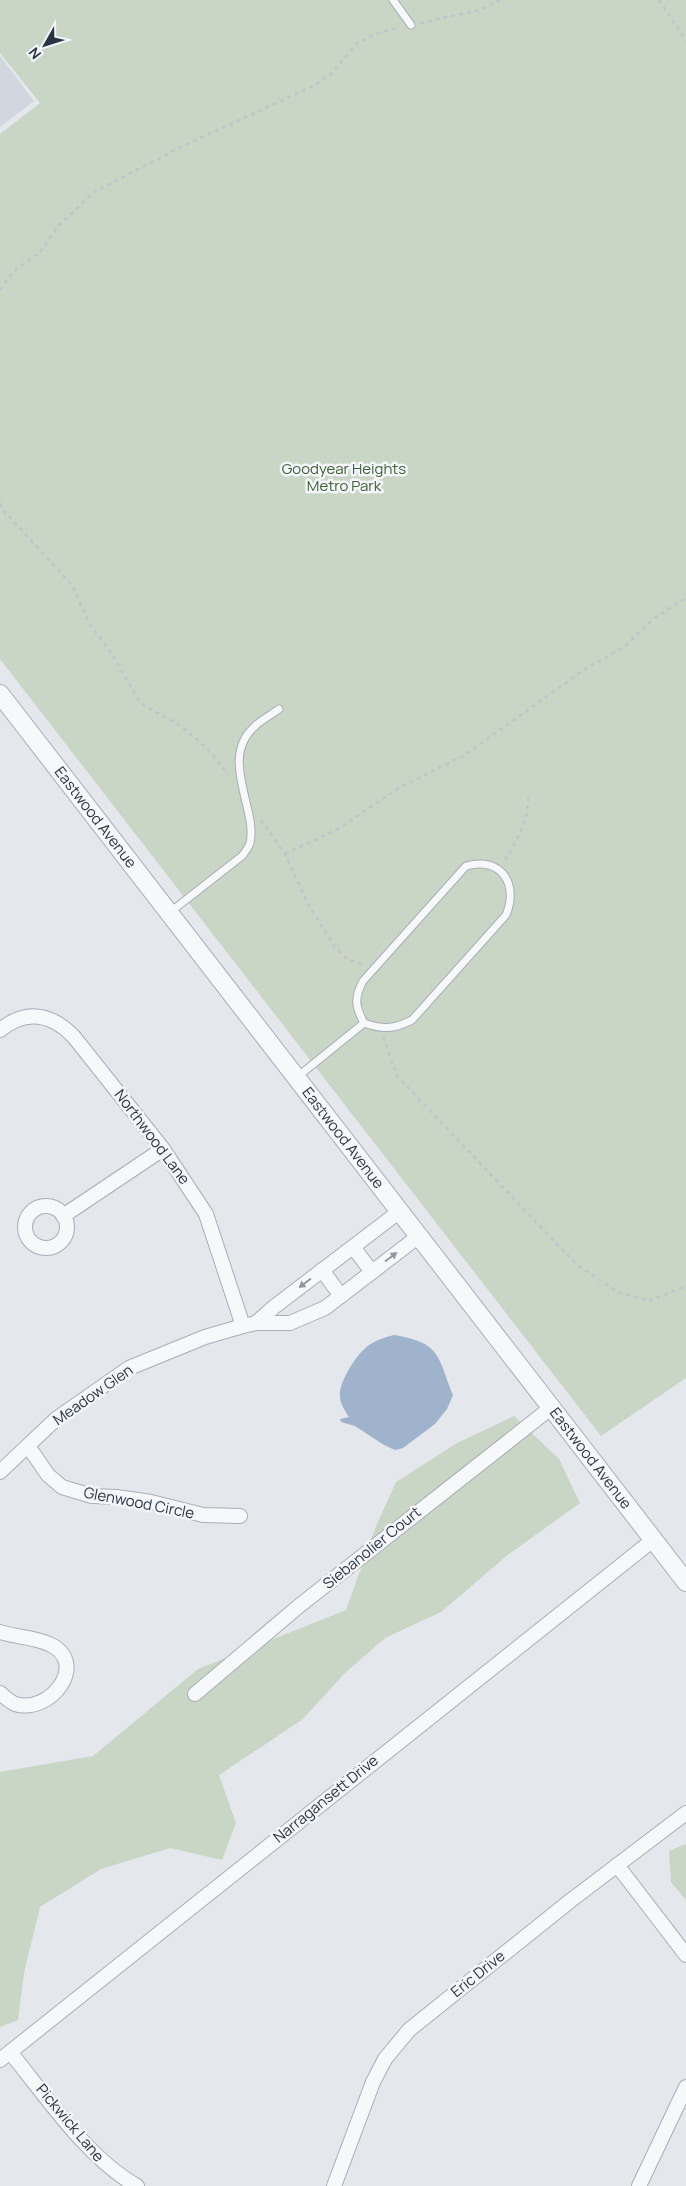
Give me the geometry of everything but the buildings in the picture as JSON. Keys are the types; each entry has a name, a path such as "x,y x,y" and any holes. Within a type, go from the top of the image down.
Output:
{"street":[{"name":"Eastwood Avenue","path":"0,694 686,1582"},
{"name":"Northwood Lane","path":"0,1030 20,1017 44,1018 65,1028 163,1149 206,1214 249,1324"},
{"path":"63,1216 163,1149"},
{"name":"Meadow Glen","path":"249,1324 400,1211"},
{"name":"Meadow Glen","path":"0,1472 56,1419 129,1368 205,1337 249,1324 290,1323 325,1308 419,1236"},
{"path":"353,1247 372,1272"},
{"path":"322,1270 341,1296"},
{"name":"Siebanolier Court","path":"196,1694 299,1606 552,1407"},
{"name":"Glenwood Circle","path":"28,1446 48,1475 62,1487 92,1496 117,1497 150,1502 204,1515 240,1516"},
{"name":"Narragansett Drive","path":"5,2056 653,1540"},
{"path":"0,1632 49,1644 62,1654 67,1670 63,1684 50,1698 34,1705 14,1704 0,1693"},
{"name":"Eric Drive","path":"334,2186 373,2082 393,2048 428,2014 686,1812"},
{"path":"617,1865 686,1955"},
{"name":"Pickwick Lane","path":"5,2056 105,2165 136,2186"},
{"path":"639,2186 686,2087"}],"lane":[{"path":"394,0 411,25"},
{"path":"169,913 242,856 250,845 251,833 239,775 240,758 245,739 253,727 279,709"},
{"path":"480,862 498,870 510,887 512,901 506,915 412,1020 395,1028 380,1029 364,1023 356,1007 356,994 363,981 466,866 480,862"},
{"path":"296,1078 364,1023"}],"path":[{"path":"0,290 12,273 41,251 57,226 94,192 185,146 313,86 331,74 357,43 381,32 480,10 500,0"},
{"path":"659,0 686,41"},
{"path":"0,503 4,510 72,585 89,623 112,654 140,703 181,726 202,744 243,795"},
{"path":"286,854 336,830 398,788 463,756 588,667 623,648 653,619 686,598"},
{"path":"498,870 519,834 528,807 528,798"},
{"path":"259,817 286,854 309,906 335,947 347,959 374,969"},
{"path":"380,1029 397,1076 577,1264 618,1292 649,1301 686,1286"}],"shaded area":[{"path":"0,56 34,101 0,127"}],"green space":[{"name":"Goodyear Heights Metro Park","path":"0,0 686,0 686,1378 601,1436 0,659 0,134 40,103 0,53"},
{"path":"514,1416 559,1459 580,1503 509,1554 441,1612 385,1638 344,1674 303,1719 219,1775 236,1823 222,1860 170,1848 101,1869 40,1907 24,1973 18,2020 0,2027 0,1772 93,1756 198,1669 346,1610 376,1526 396,1482 457,1443"},
{"path":"686,1844 686,1900 671,1882 669,1851"}],"water":[{"path":"394,1335 421,1342 436,1353 453,1395 447,1409 435,1424 403,1448 395,1450 355,1426 341,1422 340,1419 349,1417 342,1404 340,1390 350,1368 369,1345"}]}
